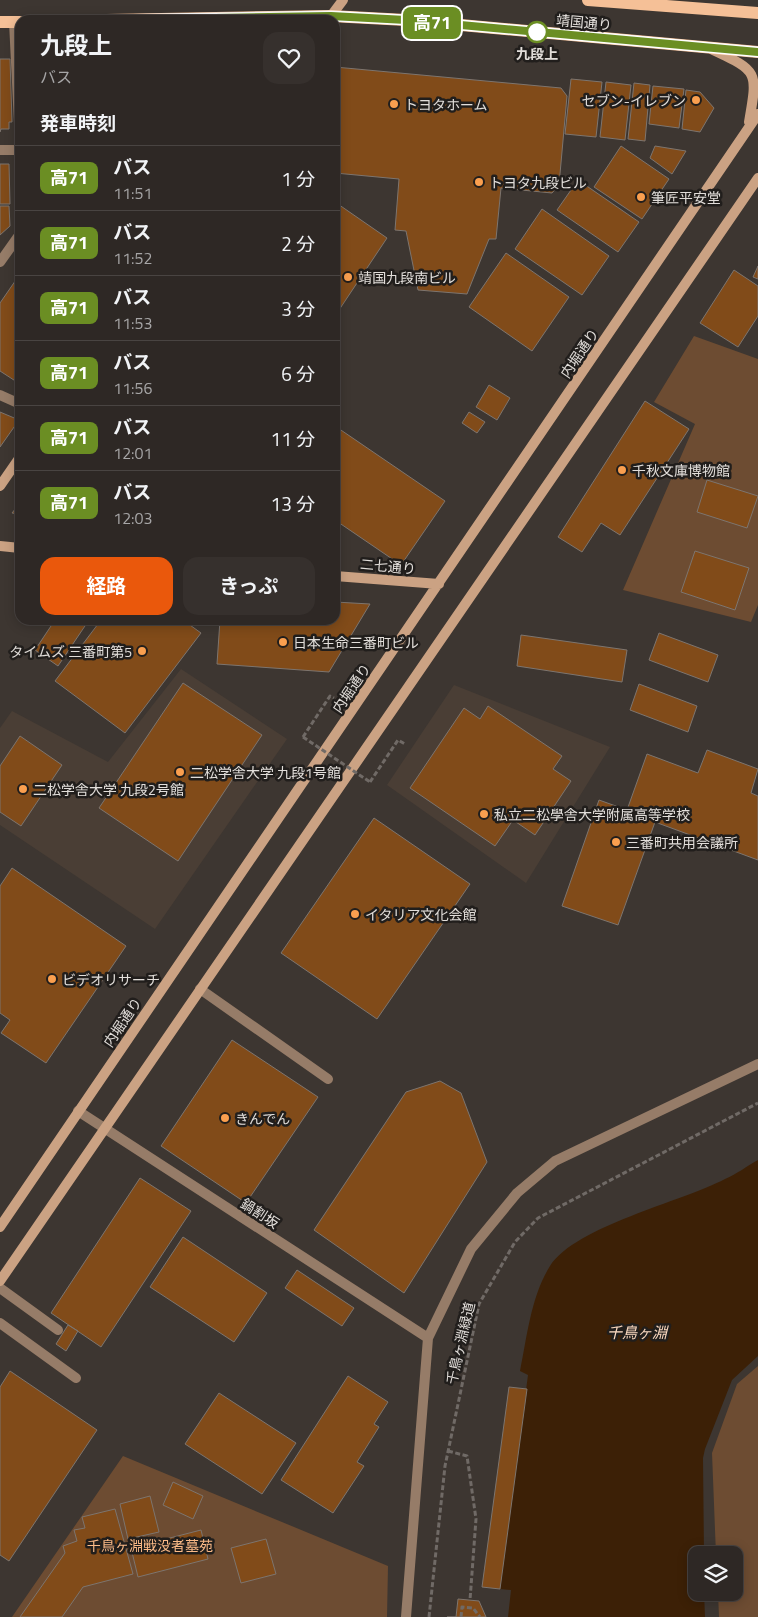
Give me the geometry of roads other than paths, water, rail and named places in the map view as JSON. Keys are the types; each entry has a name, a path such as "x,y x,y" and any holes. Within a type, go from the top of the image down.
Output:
{"main road":[{"path":"332,15 343,0"},
{"name":"靖国通り","path":"588,0 758,13"},
{"name":"靖国通り","path":"340,18 406,20 758,52"},
{"path":"0,22 15,22"},
{"path":"710,48 746,66 756,79 758,92 747,130"},
{"name":"内堀通り","path":"0,1227 758,114"},
{"path":"0,1281 758,178"},
{"path":"0,486 15,464"},
{"path":"0,546 15,548"},
{"name":"二七通り","path":"340,576 439,584"}],"street":[{"path":"0,150 15,150"},
{"path":"0,262 15,241"},
{"path":"0,396 15,402"},
{"path":"200,989 328,1079"},
{"path":"406,1617 428,1338 471,1249 517,1193 555,1161 758,1064"},
{"name":"鍋割坂","path":"78,1111 428,1338"},
{"path":"0,1288 58,1330"},
{"path":"0,1323 76,1378"}],"water":[{"name":"千鳥ヶ淵","path":"758,1160 758,1356 732,1380 703,1458 704,1546 688,1546 688,1601 704,1601 705,1617 508,1617 511,1590 500,1589 528,1375 520,1371 534,1303 550,1266 563,1252 605,1227 706,1188 734,1175"}],"place":[{"name":"九段上","path":"537,32"},
{"name":"セブン-イレブン","path":"696,100"},
{"name":"トヨタホーム","path":"394,104"},
{"name":"トヨタ九段ビル","path":"479,182"},
{"name":"筆匠平安堂","path":"641,197"},
{"name":"靖国九段南ビル","path":"348,277"},
{"name":"千秋文庫博物館","path":"622,470"},
{"name":"日本生命三番町ビル","path":"283,642"},
{"name":"タイムズ 三番町第5","path":"142,651"},
{"name":"二松学舎大学 九段1号館","path":"180,772"},
{"name":"二松学舎大学 九段2号館","path":"23,789"},
{"name":"私立二松學舎大学附属高等学校","path":"484,814"},
{"name":"三番町共用会議所","path":"616,842"},
{"name":"イタリア文化会館","path":"355,914"},
{"name":"ビデオリサーチ","path":"52,979"},
{"name":"きんでん","path":"225,1118"}],"park label":[{"name":"千鳥ヶ淵戦没者墓苑","path":"150,1545"}]}
